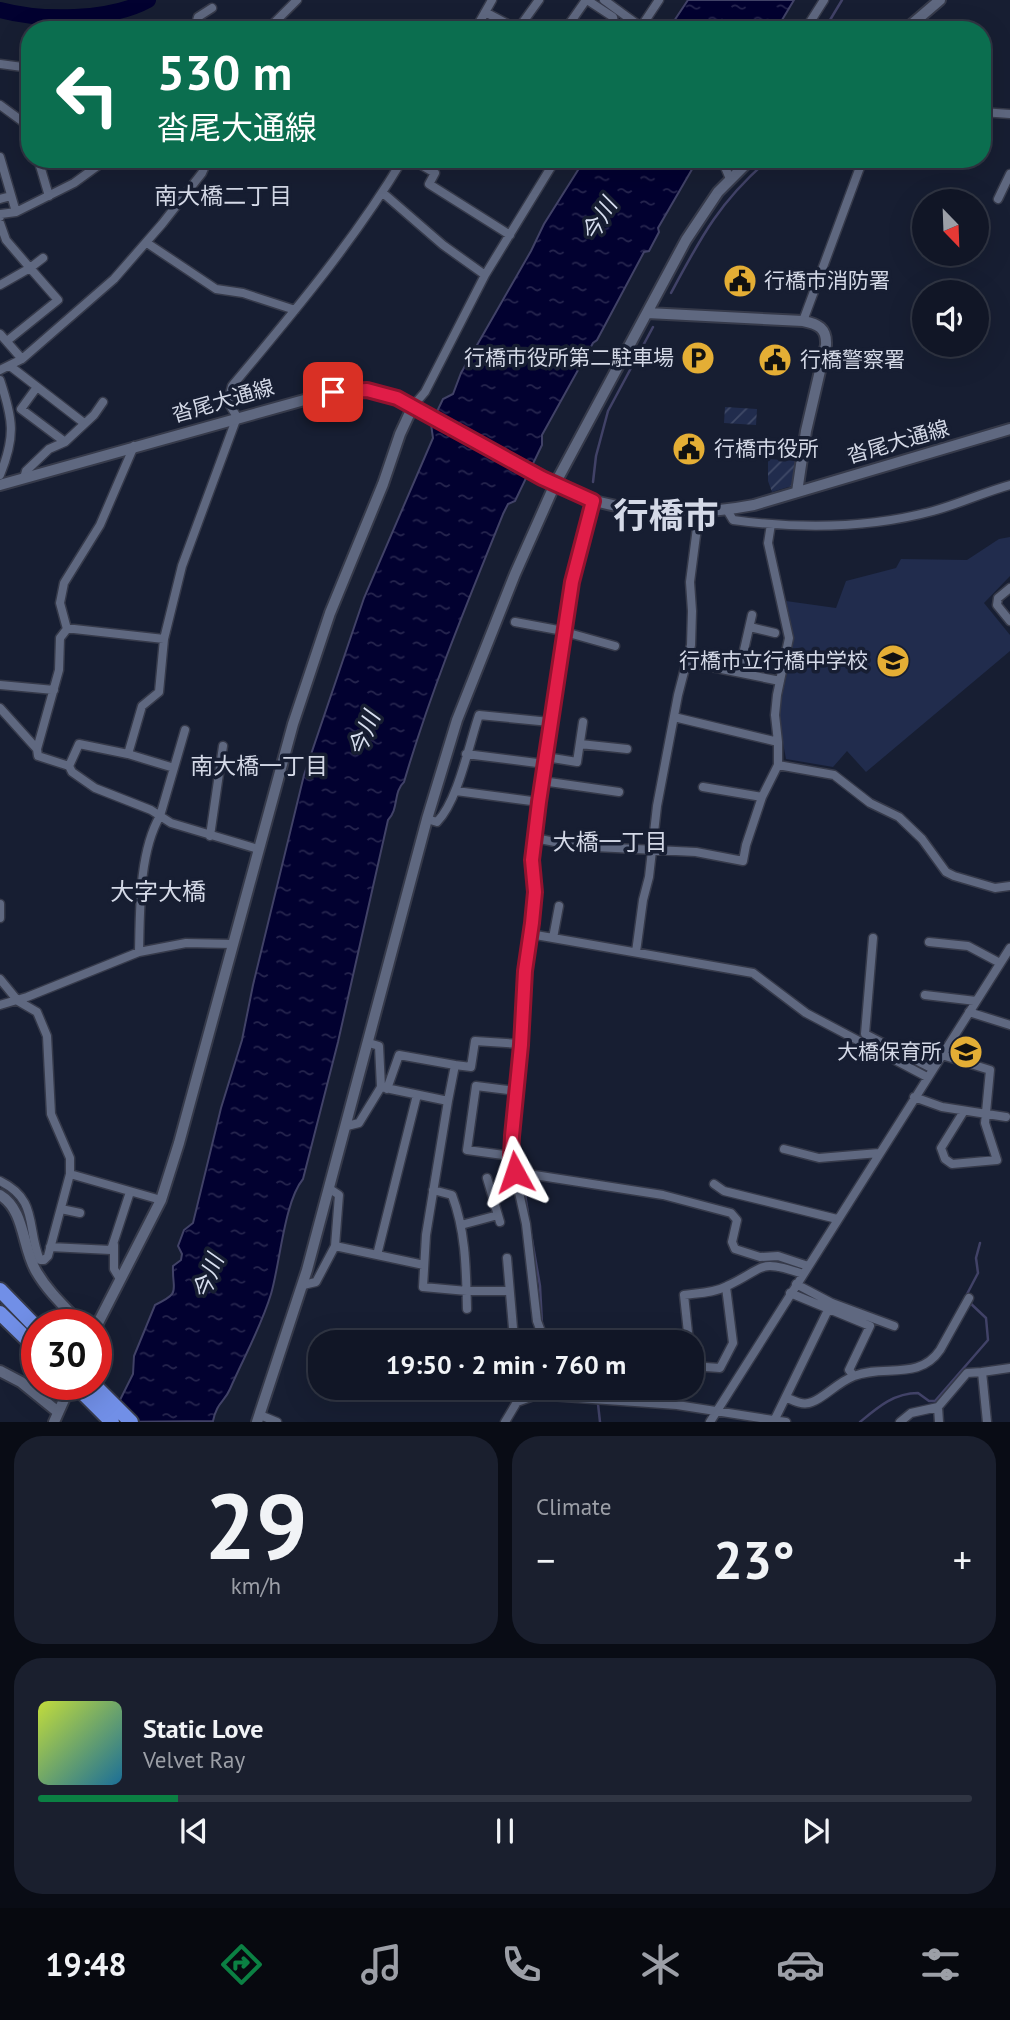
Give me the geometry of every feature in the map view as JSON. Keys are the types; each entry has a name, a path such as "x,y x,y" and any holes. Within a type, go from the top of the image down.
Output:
{"highway":[{"path":"0,1290 21,1312"},
{"path":"0,1312 21,1333"},
{"path":"89,1400 112,1422"},
{"path":"109,1400 131,1422"}],"street":[{"path":"277,21 297,0"},
{"path":"480,21 492,0"},
{"path":"525,21 539,0"},
{"path":"572,21 587,0 614,21"},
{"path":"604,0 631,21"},
{"path":"645,21 659,0"},
{"path":"811,21 824,0"},
{"path":"916,21 940,0"},
{"path":"199,21 198,17 212,8"},
{"path":"485,12 503,21"},
{"path":"0,64 21,67"},
{"path":"0,105 21,122"},
{"path":"991,113 1010,114"},
{"path":"0,157 16,212"},
{"path":"41,168 49,196"},
{"path":"0,218 1,214 16,212 74,183 90,168"},
{"path":"0,370 22,359 114,279 147,243 204,168"},
{"path":"128,754 142,706 159,692 163,639 183,566 237,417 228,401 232,386 358,229 398,168"},
{"path":"426,168 435,173 429,184 510,235"},
{"path":"105,1309 161,1200 179,1143 289,736 330,613 383,484 400,434 418,409 485,275 551,168"},
{"path":"725,168 730,179"},
{"path":"277,1422 259,1418 303,1285 427,819 457,720 515,574 555,484 698,220 742,168"},
{"path":"803,321 860,168"},
{"path":"1010,174 1000,196 1010,198"},
{"path":"383,193 443,246 485,275"},
{"path":"0,198 11,196"},
{"path":"0,223 6,240 58,300 7,341"},
{"path":"147,243 216,289 243,293 295,310"},
{"path":"0,285 43,258"},
{"path":"647,313 803,321 823,328 826,336 806,431 797,492"},
{"path":"0,334 22,359"},
{"path":"10,366 84,423"},
{"path":"0,380 11,431 10,448 0,475"},
{"path":"37,387 22,409 65,442"},
{"name":"沓尾大通線","path":"0,485 299,400 353,389 382,393 418,409 542,478 593,501 636,509 699,512 754,505 1010,429"},
{"path":"24,478 26,471 49,449 65,442 94,415 103,402"},
{"path":"67,629 60,603 64,583 100,526 134,446"},
{"path":"727,510 733,520 823,527 887,521 934,510 1010,485"},
{"path":"540,1330 537,1321 526,1224 511,1156 525,971 535,892 532,860 539,802 563,633 578,551 593,501"},
{"path":"636,952 653,850 657,806 693,632 690,582 699,512"},
{"path":"535,838 575,846 696,852 743,861 762,797 778,765 775,715 789,638 768,543 771,524"},
{"path":"1010,587 998,598 997,606 1010,621"},
{"path":"739,672 752,615"},
{"path":"515,622 558,630 615,646"},
{"path":"750,626 775,633"},
{"path":"67,629 60,638 59,670 37,749 38,756 69,766 72,772 95,788 133,802 171,823 258,849"},
{"path":"67,629 163,639"},
{"path":"687,662 780,681"},
{"path":"0,685 54,690"},
{"path":"0,708 37,749"},
{"path":"427,819 437,822 456,791 479,715 550,722"},
{"path":"674,717 778,742"},
{"path":"466,754 577,762 583,722"},
{"path":"139,951 146,852 153,828 160,816 185,730"},
{"path":"69,766 79,744 128,754 174,768"},
{"path":"580,744 627,749"},
{"path":"210,836 223,746"},
{"path":"778,765 834,775 870,803 899,817 922,839 946,872 995,888 1010,886"},
{"path":"542,781 619,792"},
{"path":"703,787 762,797"},
{"path":"456,791 539,802"},
{"path":"0,904 0,918"},
{"path":"554,938 559,906"},
{"path":"530,934 753,973 806,1013 930,1073"},
{"path":"873,938 865,1034 930,1073"},
{"path":"929,942 968,946 1000,963"},
{"path":"0,1005 18,1001 139,951 186,943 232,944"},
{"path":"710,1422 1010,948"},
{"path":"0,978 18,1001 37,1012 47,1037 51,1114 70,1158 70,1174 48,1256 44,1260 40,1259 36,1250 29,1206 16,1191 0,1181"},
{"path":"925,995 976,1001"},
{"path":"969,1012 1010,1025"},
{"path":"347,1126 359,1123 384,1088 399,1055 471,1067 475,1041 521,1045"},
{"path":"369,1043 379,1046 384,1088"},
{"path":"942,1055 990,1070 985,1123 998,1160 952,1164 945,1159 941,1148 964,1111"},
{"path":"455,1065 425,1235 423,1287 509,1291"},
{"path":"511,1156 467,1150 477,1086 516,1091"},
{"path":"384,1088 449,1101"},
{"path":"377,1255 417,1095"},
{"path":"914,1097 942,1107 1006,1117"},
{"path":"783,1149 819,1158 879,1153"},
{"path":"515,1172 663,1195 731,1213 737,1220 732,1242 735,1250 760,1257 778,1256 805,1270"},
{"path":"70,1174 161,1200"},
{"path":"461,1225 499,1219 486,1178"},
{"path":"714,1184 724,1191 837,1219"},
{"path":"303,1285 316,1282 335,1246 339,1195 330,1189"},
{"path":"433,1190 452,1195 461,1225 467,1309"},
{"path":"50,1247 111,1250 131,1192"},
{"path":"0,1195 17,1212 25,1248 38,1275 66,1309"},
{"path":"61,1209 80,1213"},
{"path":"114,1240 114,1269 120,1279"},
{"path":"335,1246 424,1265"},
{"path":"507,1258 513,1328"},
{"path":"688,1330 684,1296 726,1287 761,1266 776,1265 805,1270"},
{"path":"796,1284 832,1303 894,1326"},
{"path":"704,1367 720,1368 733,1343 726,1287"},
{"path":"790,1293 870,1326 849,1370 854,1376"},
{"path":"786,1397 797,1402 812,1402 840,1382 854,1376 869,1372 916,1370 929,1363 940,1350 969,1298"},
{"path":"607,1400 677,1405 738,1418 782,1421 786,1397 828,1310"},
{"path":"900,1422 911,1413 938,1407 967,1373 1010,1368"},
{"path":"0,1371 21,1382 56,1417 65,1400"},
{"path":"982,1372 988,1422"},
{"path":"505,1422 520,1400"},
{"path":"938,1407 939,1422"}],"shaded area":[{"path":"725,407 757,409 756,425 724,423"},
{"path":"768,459 797,461 795,485 772,492 768,481"},
{"name":"行橋市立行橋中学校","path":"1010,537 1010,576 984,603 1010,635 1010,651 866,772 847,751 833,767 786,759 778,716 794,639 786,601 836,608 846,581 896,568 901,559 967,560 999,539"}],"water":[{"path":"688,0 794,0 781,21 674,21"},
{"name":"今川","path":"579,168 693,168 658,228 659,232 649,251 644,252 542,435 542,445 515,501 508,504 503,514 450,647 404,782 398,791 394,811 388,820 338,1042 303,1179 291,1202 271,1294 228,1394 216,1410 213,1421 109,1422 133,1374 134,1356 155,1305 169,1297 174,1290 173,1266 181,1260 182,1254 178,1246 184,1230 193,1223 221,1108 242,1040 304,775 364,598 433,438 431,424 443,399 453,394 461,373 544,224"}],"waterway":[{"path":"0,10 35,16 75,17 115,12 148,0"},
{"path":"829,21 842,0"},
{"path":"671,293 712,221 759,168"},
{"path":"593,482 596,456 608,411 653,327"},
{"path":"521,978 519,971 530,877"},
{"path":"527,1005 526,1063 516,1140 528,1213"},
{"path":"531,1234 540,1286 542,1324"},
{"path":"966,1296 978,1273 976,1258 980,1243"},
{"path":"860,1422 880,1406 901,1395 918,1393 929,1401 935,1401 988,1340 986,1318 968,1301"},
{"path":"598,1400 600,1422"}],"place":[{"name":"行橋市消防署","path":"740,281"},
{"name":"行橋市役所第二駐車場","path":"698,358"},
{"name":"行橋警察署","path":"775,360"},
{"name":"行橋市役所","path":"689,449"},
{"name":"行橋市立行橋中学校","path":"893,661"},
{"name":"大橋保育所","path":"966,1052"}],"district":[{"name":"南大橋二丁目","path":"223,196"},
{"name":"行橋市","path":"666,516"},
{"name":"南大橋一丁目","path":"259,766"},
{"name":"大橋一丁目","path":"610,842"},
{"name":"大字大橋","path":"158,892"}],"route":[{"path":"333,392 367,390 397,398 542,478 593,501 572,582 532,860 535,892 525,971 512,1136 511,1156 515,1172"}]}
